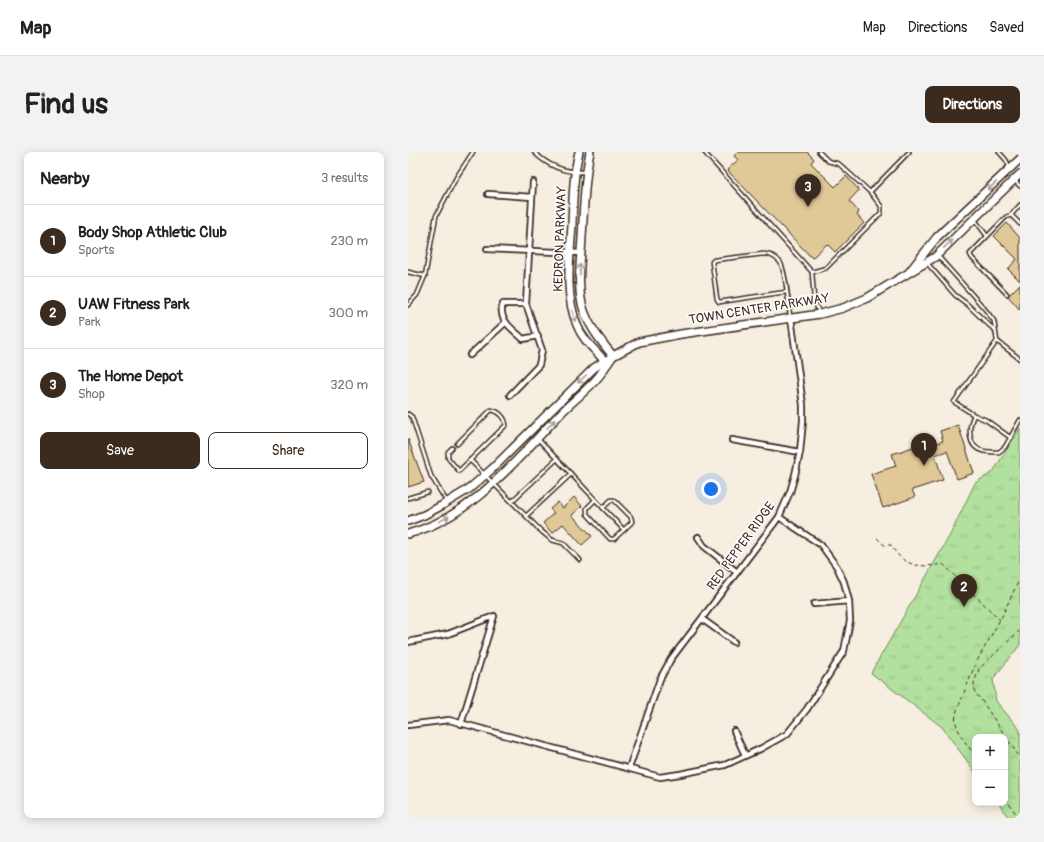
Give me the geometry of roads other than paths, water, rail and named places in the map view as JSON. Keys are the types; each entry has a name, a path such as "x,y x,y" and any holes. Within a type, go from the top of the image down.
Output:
{"street":[{"name":"KEDRON PARKWAY","path":"579,152 575,172 569,287 572,308 578,327 594,350 606,363"},
{"name":"KEDRON PARKWAY","path":"590,152 586,172 581,253 582,304 588,321 613,356"},
{"name":"TOWN CENTER PARKWAY","path":"906,276 937,237 1020,159"},
{"path":"1010,169 1017,177"},
{"name":"TOWN CENTER PARKWAY","path":"408,534 451,516 468,505 493,484 599,377 606,363 613,356 639,342 681,334 820,314 843,308 867,298 906,276 937,255 1017,177"},
{"path":"510,395 539,365 542,350 526,304 533,182"},
{"path":"488,194 532,197"},
{"path":"967,209 974,219"},
{"path":"487,249 581,253"},
{"path":"526,304 503,304 501,308 502,316 523,339 538,336"},
{"name":"RED PEPPER RIDGE","path":"629,768 660,679 671,658 779,517 790,492 800,452 804,421 791,318"},
{"path":"470,355 506,322"},
{"name":"TOWN CENTER PARKWAY","path":"408,521 424,515 447,503 469,489 594,368 606,363"},
{"path":"732,440 800,452"},
{"path":"408,724 449,720 660,777 725,765 787,734 808,709 844,651 850,621 849,601 844,582 837,567 821,545 779,517"},
{"path":"698,537 704,546 737,572"},
{"path":"814,604 849,601"},
{"path":"408,642 448,634 494,616 461,724"},
{"path":"702,619 734,642"},
{"path":"734,731 745,756"}],"lane":[{"path":"408,305 417,295 425,276 436,216 456,178 473,152"},
{"path":"534,152 554,167 575,172 586,172"},
{"path":"704,152 812,272 814,299 820,314"},
{"path":"812,272 826,268 881,213 881,206 870,192 839,164 828,161 819,152"},
{"path":"870,192 909,152"},
{"path":"999,152 1006,160 1010,169"},
{"path":"1017,177 1020,186"},
{"path":"1007,294 972,258 970,254 1001,221 1011,215 1020,205"},
{"path":"1011,215 1020,224"},
{"path":"974,219 987,236"},
{"path":"786,292 719,302 717,299 712,262 714,260 769,254 779,261 782,266 791,318"},
{"path":"937,255 994,321 997,341 1020,358"},
{"path":"926,262 955,295 995,329"},
{"path":"408,272 425,276"},
{"path":"997,341 954,402 974,415 986,420 1011,438"},
{"path":"452,448 448,452 448,458 459,471 506,425 505,420 496,411 491,410 457,444"},
{"path":"408,414 412,417 431,476 447,503"},
{"path":"974,415 970,422 970,434 972,443 982,451 999,452 1005,448 1020,420"},
{"path":"537,438 624,530"},
{"path":"512,501 557,459"},
{"path":"470,460 552,540 563,543 580,560"},
{"path":"526,516 571,474"},
{"path":"408,498 428,492"},
{"path":"595,500 587,508 587,514 610,539 614,539 632,522 631,517 614,500 611,500 603,508"}],"place":[{"name":"The Home Depot","path":"808,207"},
{"name":"Body Shop Athletic Club","path":"924,466"},
{"name":"UAW Fitness Park","path":"964,607"}]}
